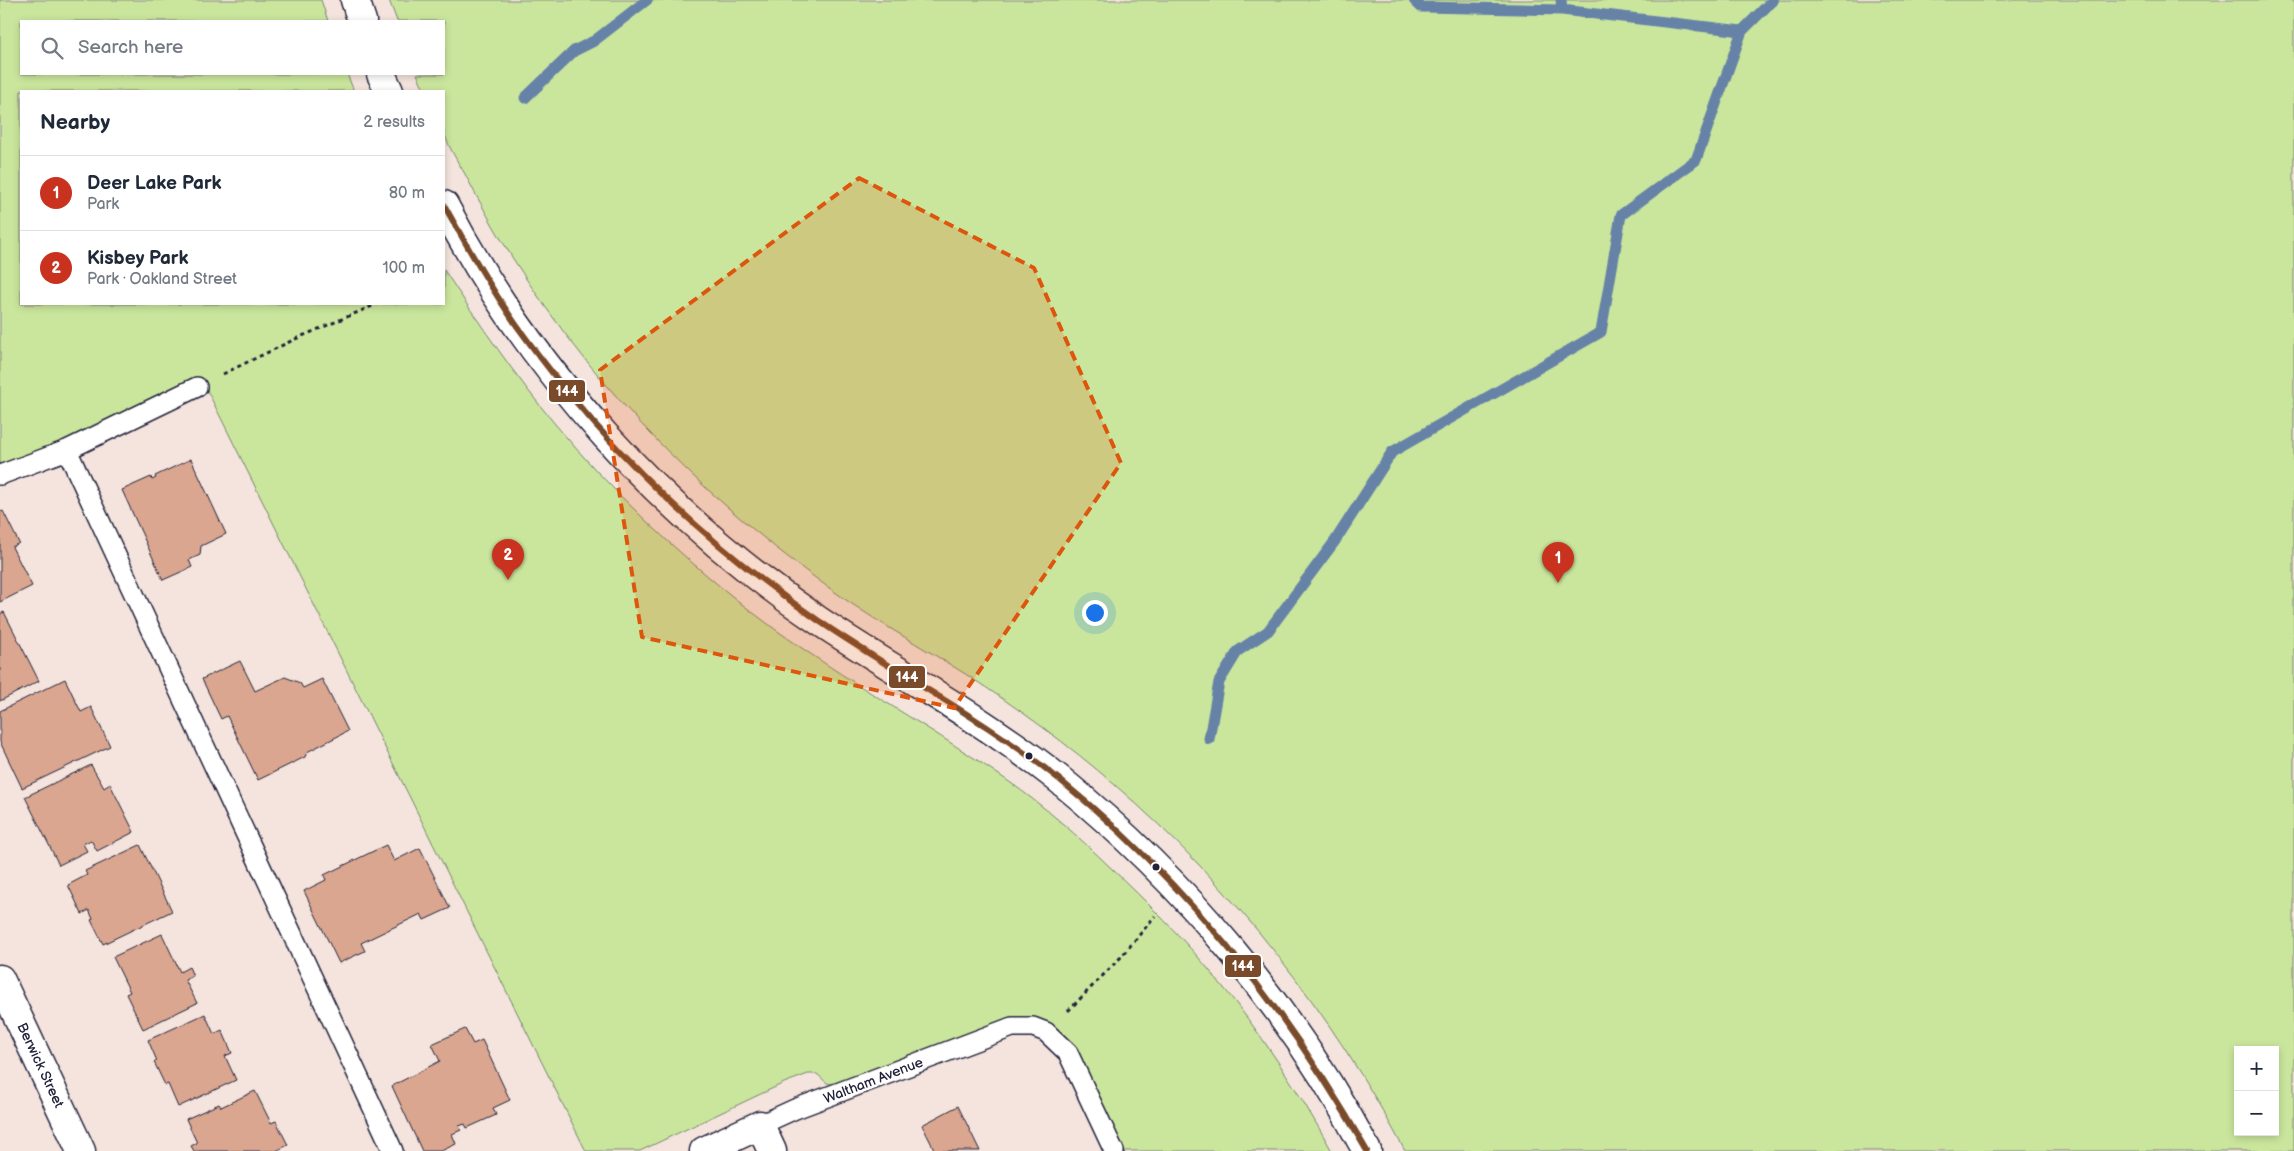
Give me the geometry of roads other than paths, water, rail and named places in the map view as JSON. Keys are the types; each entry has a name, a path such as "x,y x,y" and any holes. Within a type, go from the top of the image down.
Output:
{"street":[{"path":"355,0 362,20"},
{"path":"381,75 389,90"},
{"path":"445,207 489,282 555,376 587,415 693,521 752,572 817,619 958,709 1059,780 1113,827 1163,875 1217,933 1268,996 1311,1058 1367,1151"},
{"name":"Berwick Street","path":"0,979 81,1151"},
{"path":"760,1125 772,1151"},
{"name":"Waltham Avenue","path":"704,1151 760,1125"}],"lane":[{"path":"0,475 67,450 198,387"},
{"path":"67,450 393,1151"},
{"name":"Waltham Avenue","path":"760,1125 1012,1027 1033,1027 1046,1032 1068,1053 1114,1151"}],"waterway":[{"path":"525,98 574,51 594,41 647,0"},
{"path":"1414,0 1421,7 1562,10"},
{"path":"1561,0 1562,10 1742,31 1773,0"},
{"path":"1209,739 1219,682 1238,651 1268,631 1335,541 1392,452 1601,332 1621,215 1696,160 1742,31"}],"place":[{"name":"Kisbey Park","path":"508,580"},
{"name":"Deer Lake Park","path":"1558,583"}]}
